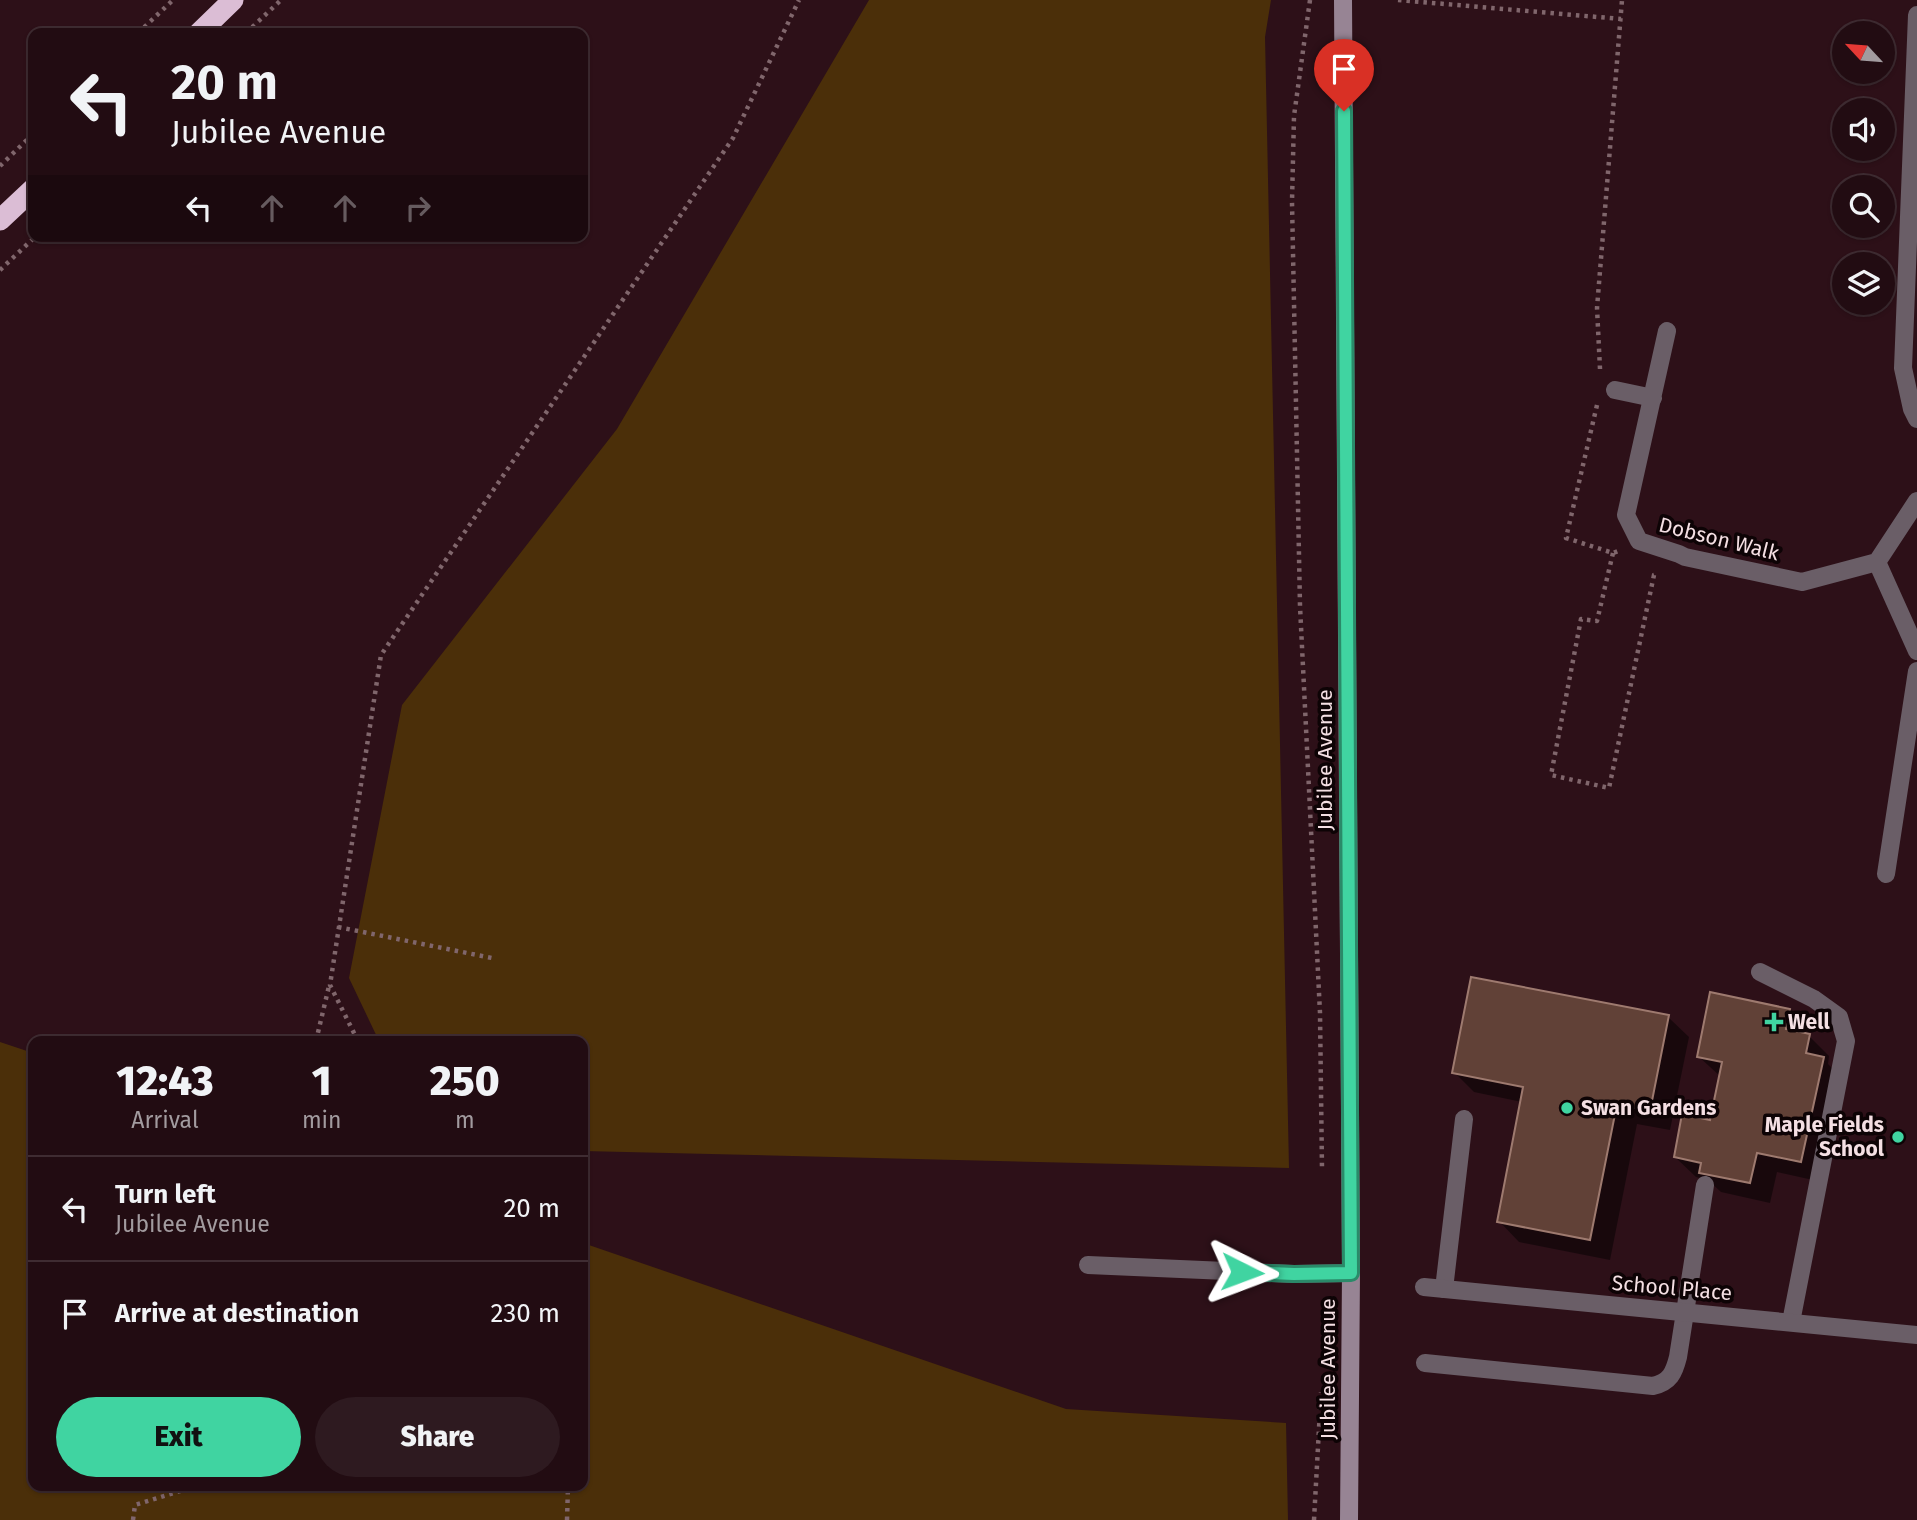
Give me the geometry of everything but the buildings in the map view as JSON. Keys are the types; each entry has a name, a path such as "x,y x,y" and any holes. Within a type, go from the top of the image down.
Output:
{"highway":[{"path":"203,28 233,0"},
{"path":"0,219 28,194"}],"street":[{"name":"Jubilee Avenue","path":"1343,0 1351,1273 1349,1520"},
{"path":"1917,15 1903,368 1912,409 1917,419"},
{"name":"Dobson Walk","path":"1667,331 1626,515 1639,541 1685,558 1802,582 1877,562"},
{"path":"1615,390 1653,398"},
{"path":"1917,501 1877,562 1917,651"},
{"path":"1886,874 1917,671"},
{"path":"1760,972 1814,999 1839,1017 1846,1041 1791,1322"},
{"path":"1444,1289 1464,1119"},
{"path":"1425,1363 1653,1386 1670,1379 1675,1370 1705,1185"},
{"path":"1088,1265 1294,1274 1351,1273"},
{"name":"School Place","path":"1424,1287 1917,1335"}],"path":[{"path":"143,28 173,0"},
{"path":"251,28 281,0"},
{"path":"317,1036 330,985 381,655 733,138 799,0"},
{"path":"1310,0 1294,116 1292,202 1300,606 1320,1013 1322,1177"},
{"path":"1398,0 1621,19"},
{"path":"1601,373 1597,309 1622,0"},
{"path":"0,166 28,139"},
{"path":"0,270 30,242"},
{"path":"1598,399 1566,538 1613,554 1597,621 1581,619 1551,775 1609,788 1654,575"},
{"path":"338,927 492,958"},
{"path":"330,985 356,1036"},
{"path":"1314,1520 1322,1388"},
{"path":"133,1520 135,1505 180,1491"},
{"path":"567,1520 568,1491"}],"shaded area":[{"path":"869,0 1271,0 1265,37 1289,1168 588,1151 588,1036 377,1036 349,978 402,705 617,429"},
{"path":"0,1042 28,1051 28,1491 588,1491 588,1245 1066,1409 1286,1423 1288,1520 0,1520"}],"place":[{"name":"Well","path":"1774,1022"},
{"name":"Swan Gardens","path":"1567,1108"},
{"name":"Maple Fields School","path":"1898,1137"}],"route":[{"path":"1242,1272 1351,1273 1344,111"}]}
